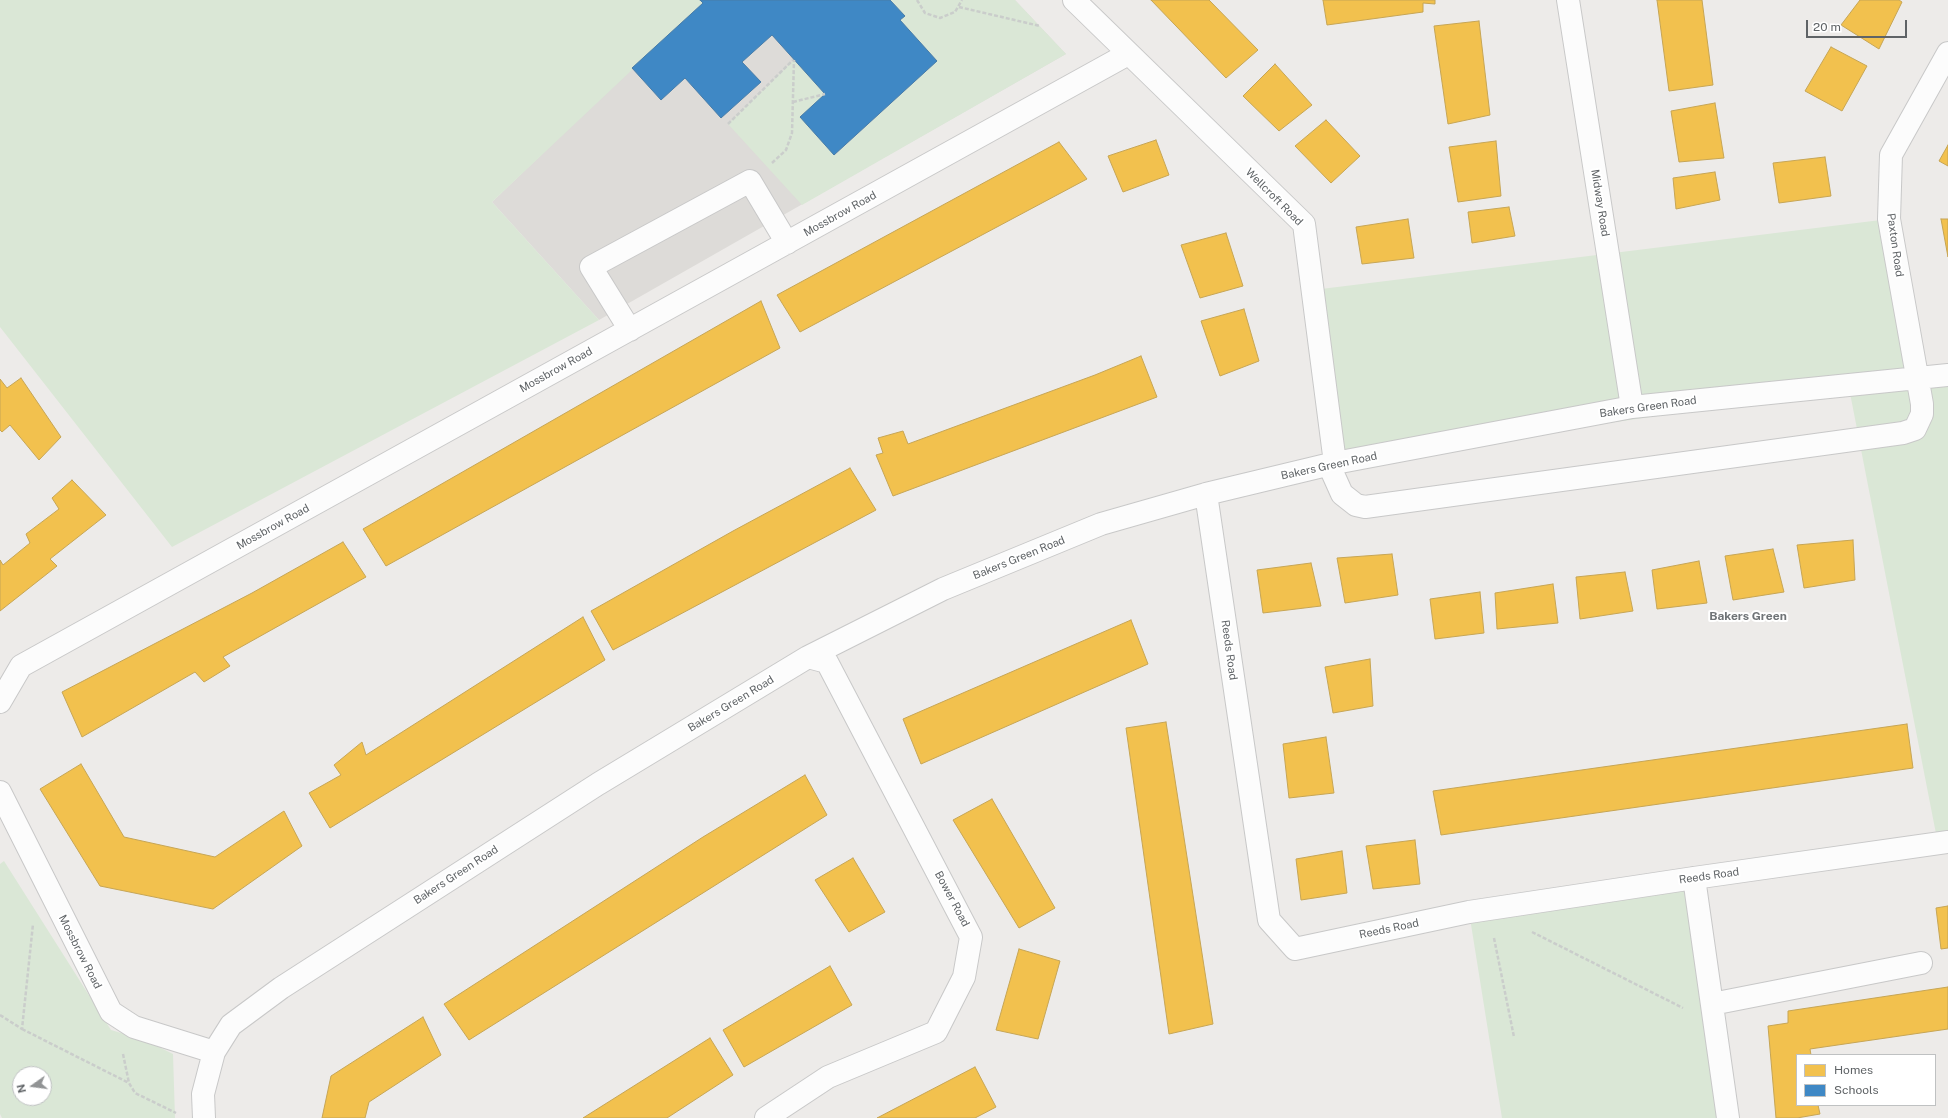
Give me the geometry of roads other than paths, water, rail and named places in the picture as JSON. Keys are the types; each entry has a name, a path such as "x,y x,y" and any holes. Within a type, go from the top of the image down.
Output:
{"street":[{"name":"Wellcroft Road","path":"1074,0 1304,224 1332,464"},
{"name":"Midway Road","path":"1568,0 1632,407"},
{"name":"Paxton Road","path":"1332,464 1342,494 1356,505 1365,507 1903,433 1915,429 1922,414 1918,378 1889,219 1891,155 1948,53"},
{"name":"Mossbrow Road","path":"0,702 21,666 1128,54"},
{"path":"630,330 591,267 750,180 787,243"},
{"name":"Bakers Green Road","path":"204,1118 202,1094 214,1052 231,1024 281,988 598,784 808,657 943,589 1094,527 1206,494 1332,464 1632,407 1948,375"},
{"name":"Reeds Road","path":"1206,494 1269,920 1295,949 1488,909 1948,842"},
{"name":"Bower Road","path":"766,1118 828,1077 936,1032 964,977 972,937 826,662 808,657"},
{"name":"Mossbrow Road","path":"0,792 111,1012 134,1027 214,1052"},
{"path":"1694,878 1728,1118"},
{"path":"1714,1014 1921,963"}],"district":[{"name":"Bakers Green","path":"1748,616"}]}
